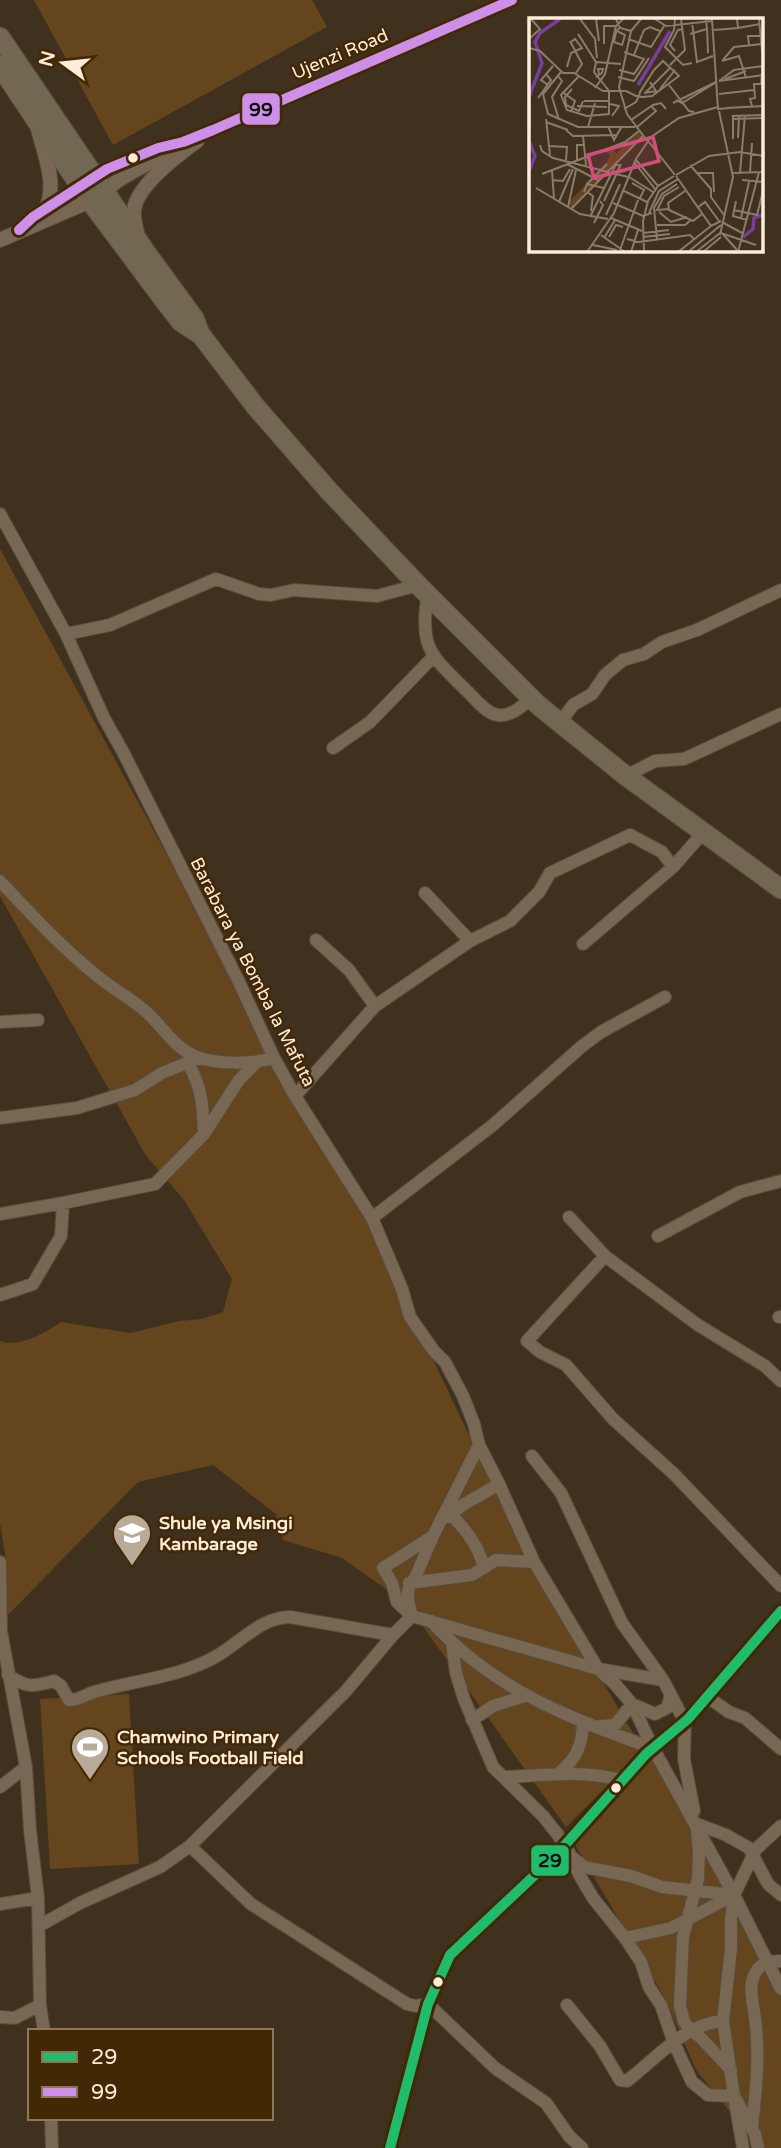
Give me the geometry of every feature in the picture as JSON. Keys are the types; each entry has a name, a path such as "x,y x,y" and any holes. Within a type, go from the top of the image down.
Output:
{"highway":[{"path":"0,37 92,189 170,309 181,322 201,335"},
{"path":"0,66 36,122 139,244 194,317 201,335 299,457 423,589 560,723 702,834 781,889"}],"street":[{"name":"Ujenzi Road","path":"0,240 92,189 158,148 213,130 512,0"},
{"path":"36,122 50,174 51,191 46,209"},
{"path":"139,244 134,210 137,199 149,183 181,153 213,130"},
{"name":"Ujenzi Road","path":"19,230 46,209 92,189"},
{"name":"Barabara ya Bomba la Mafuta","path":"0,514 66,634 104,718 239,980 274,1058 372,1218 402,1289 410,1317 445,1362 474,1424 479,1445 534,1562 598,1668 632,1704 653,1748 734,1895 775,1961 781,1989"},
{"path":"66,634 110,625 216,579 259,594 271,595 294,590 377,596 423,589 426,638 433,657 485,709 498,715 510,713 532,698"},
{"path":"560,723 573,705 592,694 605,675 624,660 644,653 662,642 697,630 781,590"},
{"path":"333,748 370,722 433,657"},
{"path":"626,776 655,761 684,759 781,714"},
{"path":"583,944 673,867 702,834"},
{"path":"295,1096 375,1006 470,941 510,920 539,892 550,873 629,835 662,852 673,867"},
{"path":"0,881 75,957 99,978 143,1009 193,1061 203,1104 204,1134"},
{"path":"425,893 470,941"},
{"path":"316,940 349,971 375,1006"},
{"path":"372,1218 493,1125 581,1047 601,1032 665,997"},
{"path":"0,1021 38,1020"},
{"path":"0,1118 77,1108 135,1090 162,1073 193,1061 257,1063 274,1058"},
{"path":"0,1214 155,1184 204,1134 239,1080 257,1063"},
{"path":"657,1236 740,1192 781,1181"},
{"path":"0,1294 33,1284 61,1236 63,1203"},
{"path":"569,1217 605,1256 698,1325 765,1366 781,1381"},
{"path":"605,1256 527,1341 540,1352 566,1364 613,1419 674,1474 781,1586"},
{"path":"412,1616 407,1597 410,1583 415,1578 433,1536 446,1517 479,1445"},
{"path":"532,1456 561,1493 622,1623 663,1680 685,1722 684,1759 697,1824 699,1854 695,1892 683,1937 680,2006 690,2030 731,2070"},
{"path":"446,1517 499,1484"},
{"path":"446,1517 463,1527 481,1553 484,1567"},
{"path":"433,1536 383,1568 392,1583 397,1602 412,1616 598,1668 663,1680"},
{"path":"410,1583 472,1575 496,1560 534,1562"},
{"path":"0,1562 1,1631 26,1767 38,1898 40,2005 44,2029"},
{"path":"390,2148 428,2004 450,1955 565,1844 653,1748 685,1722 781,1611"},
{"path":"39,1926 80,1903 160,1867 190,1846 346,1691 412,1616"},
{"path":"8,1675 22,1684 32,1686 54,1681 61,1686 69,1700 79,1700 93,1693 171,1676 214,1657 276,1617 290,1617 393,1635"},
{"path":"430,1620 470,1659 525,1696 588,1725 653,1748"},
{"path":"470,1659 469,1647 483,1635"},
{"path":"452,1644 456,1672 472,1720 494,1767 543,1815 565,1844 593,1898 641,1962 649,1987 661,2005 674,2043 692,2082 708,2095 734,2096"},
{"path":"588,1725 615,1725 632,1704 655,1714 667,1708 671,1695"},
{"path":"472,1720 492,1706 525,1696"},
{"path":"706,1696 729,1712 745,1718 781,1749"},
{"path":"560,1772 572,1762 588,1725"},
{"path":"0,1787 26,1767"},
{"path":"505,1777 560,1772 622,1780"},
{"path":"697,1824 726,1835 754,1852 768,1884 781,1895"},
{"path":"743,2148 723,2021 732,1950 731,1919 734,1895 754,1852 781,1826"},
{"path":"190,1846 251,1904 407,2004 416,2007 428,2004"},
{"path":"573,1858 584,1867 631,1876 662,1887 734,1895"},
{"path":"722,1871 768,1884"},
{"path":"625,1938 671,1928 734,1895"},
{"path":"0,1905 38,1898"},
{"path":"752,2127 759,2050 752,1980 757,1968 775,1961"},
{"path":"428,2004 495,2068 546,2103 569,2136 582,2148"},
{"path":"0,2017 15,2018 40,2005"},
{"path":"567,2005 600,2046 620,2080 626,2081 690,2030 707,2022 723,2021"},
{"path":"734,2096 752,2127 758,2148"},
{"path":"51,2120 52,2148"}],"shaded area":[{"path":"34,0 312,0 327,27 113,145"},
{"path":"0,549 368,1223 479,1456 545,1584 643,1750 566,1827 407,1604 342,1558 283,1540 276,1514 213,1465 138,1482 8,1615 5,1553 0,1523 0,1341 24,1341 61,1322 131,1333 179,1321 202,1319 223,1312 232,1279 184,1200 145,1154 0,896"},
{"name":"Chamwino Primary Schools Football Field","path":"129,1694 139,1864 50,1869 40,1699"},
{"path":"650,1755 781,1980 781,2148 752,2148 749,2135 696,2070 665,1998 570,1836"}],"transit line":[{"name":"99","path":"19,230 33,217 107,169 213,130 512,0"},
{"name":"29","path":"390,2148 428,2004 450,1955 556,1855 646,1754 688,1719 781,1611"}],"place":[{"name":"Shule ya Msingi Kambarage","path":"132,1567"},
{"name":"Chamwino Primary Schools Football Field","path":"90,1781"}]}
